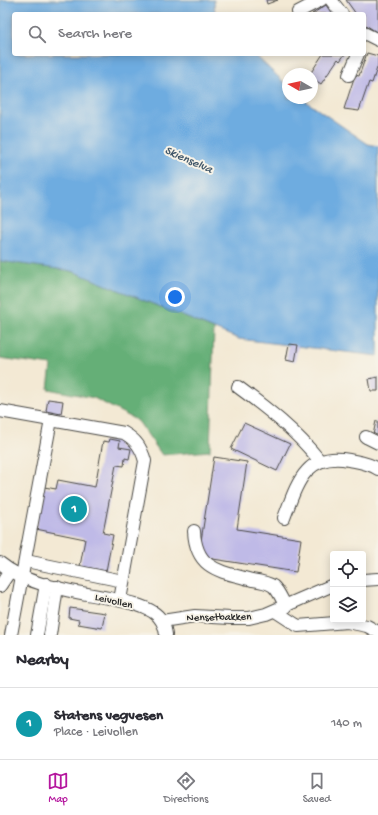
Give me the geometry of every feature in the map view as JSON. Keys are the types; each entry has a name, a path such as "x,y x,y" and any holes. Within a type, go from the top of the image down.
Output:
{"street":[{"path":"298,12 321,0"},
{"path":"331,0 340,12"},
{"path":"366,36 378,40"},
{"path":"349,74 357,56"},
{"path":"238,387 297,433 320,460"},
{"path":"0,411 124,433 134,439 142,450 144,461 120,600"},
{"path":"11,635 26,561 51,420"},
{"path":"366,437 378,443"},
{"path":"284,518 298,481 308,469 320,460 338,458 372,465 378,469"},
{"path":"194,530 196,550 208,565 216,570 269,584 279,593 280,609 298,626 347,622 367,626 378,632"},
{"path":"26,561 123,581"},
{"name":"Leivollen","path":"0,563 10,571 22,577 52,586 120,600 145,608 154,613 162,621"},
{"path":"0,588 10,571"},
{"path":"366,580 378,579"},
{"path":"37,635 52,586"},
{"path":"50,635 52,586"},
{"name":"Nensetbakken","path":"162,621 194,616 249,618 280,609 330,586"},
{"path":"162,621 166,635"}],"green space":[{"path":"0,261 72,271 214,329 210,451 162,455 138,421 94,398 48,389 51,365 0,358"}],"water":[{"name":"Skienselva","path":"0,0 214,0 215,12 12,12 12,56 256,56 282,80 282,104 310,104 368,144 378,146 378,356 239,339 72,271 0,261"}],"building":[{"path":"266,0 278,0 267,4"},
{"path":"346,0 378,0 378,33 366,25 366,12 355,12"},
{"path":"326,5 331,12 315,12"},
{"path":"367,53 378,56 378,65 372,83 369,82 359,111 344,109 355,75 359,76"},
{"path":"322,56 344,56 340,61 338,59 321,84 318,82 318,68 314,68"},
{"path":"289,344 298,345 295,362 286,360"},
{"path":"378,377 378,391 371,391 369,379"},
{"path":"48,399 63,401 61,414 46,411"},
{"path":"376,421 378,421 378,436 373,435"},
{"path":"244,423 290,444 277,471 231,449"},
{"path":"110,439 120,441 119,447 131,449 129,459 125,458 124,466 116,465 103,533 113,535 106,571 80,566 85,539 36,529 44,487 56,489 58,480 95,487 103,441 109,442"},
{"path":"214,457 247,462 237,529 301,539 296,572 208,557 201,546 201,541"},
{"path":"70,608 105,613 102,628 78,624 79,620 69,618"}],"place":[{"name":"Statens vegvesen","path":"74,509"}]}
